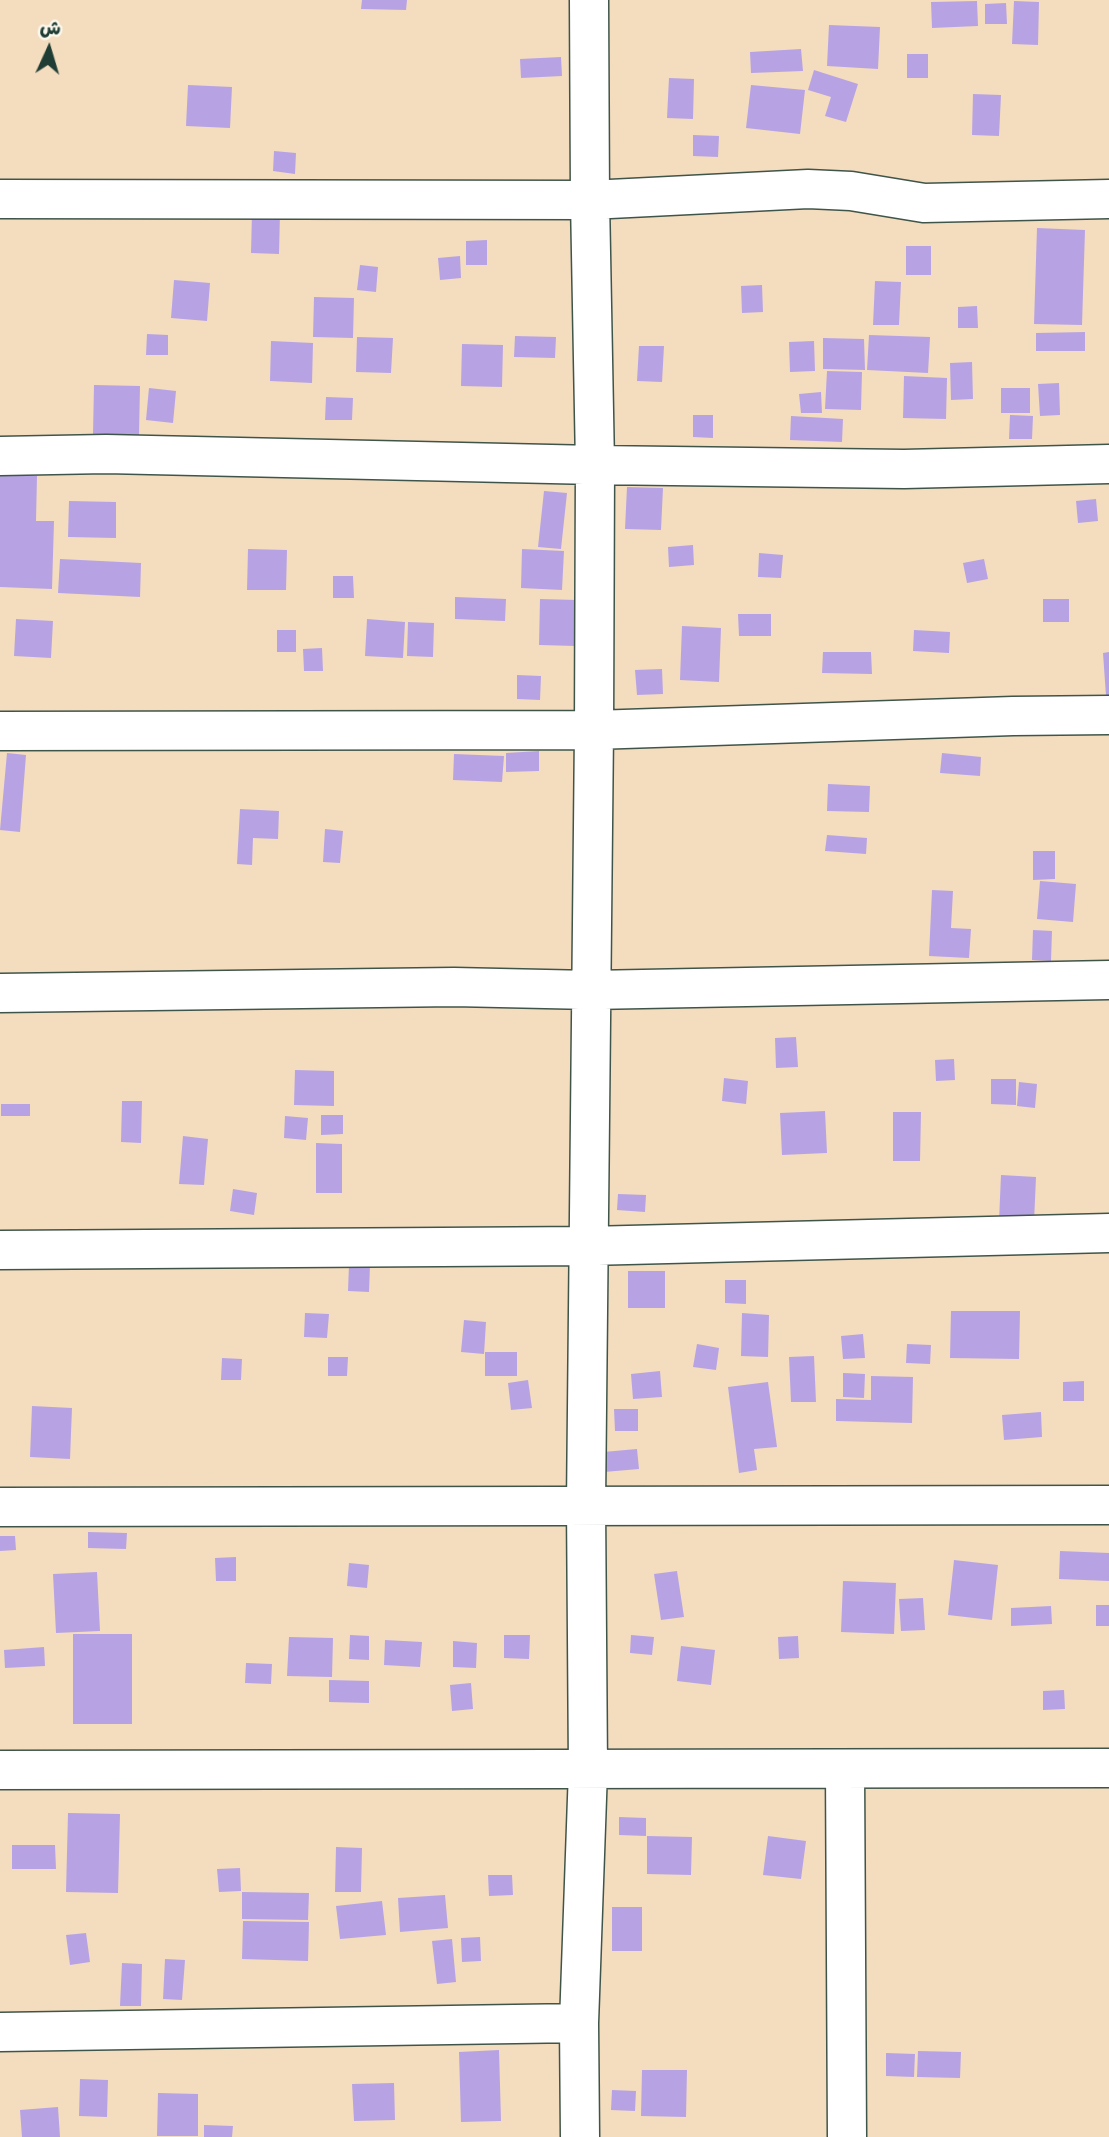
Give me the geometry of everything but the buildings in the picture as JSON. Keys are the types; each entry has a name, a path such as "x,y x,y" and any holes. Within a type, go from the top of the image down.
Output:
{"street":[{"path":"580,2137 579,2023 588,1770 586,1504 594,730 595,466 589,0"},
{"path":"0,200 590,200 808,189 851,191 924,203 1109,199"},
{"path":"0,456 120,454 595,466 904,469 1109,464"},
{"path":"0,731 594,730 999,716 1109,715"},
{"path":"0,993 454,987 591,990 1109,980"},
{"path":"0,1250 588,1246 1109,1233"},
{"path":"0,1507 1109,1505"},
{"path":"0,1770 1109,1768"},
{"path":"845,1769 847,2137"},
{"path":"0,2032 579,2023"}]}
